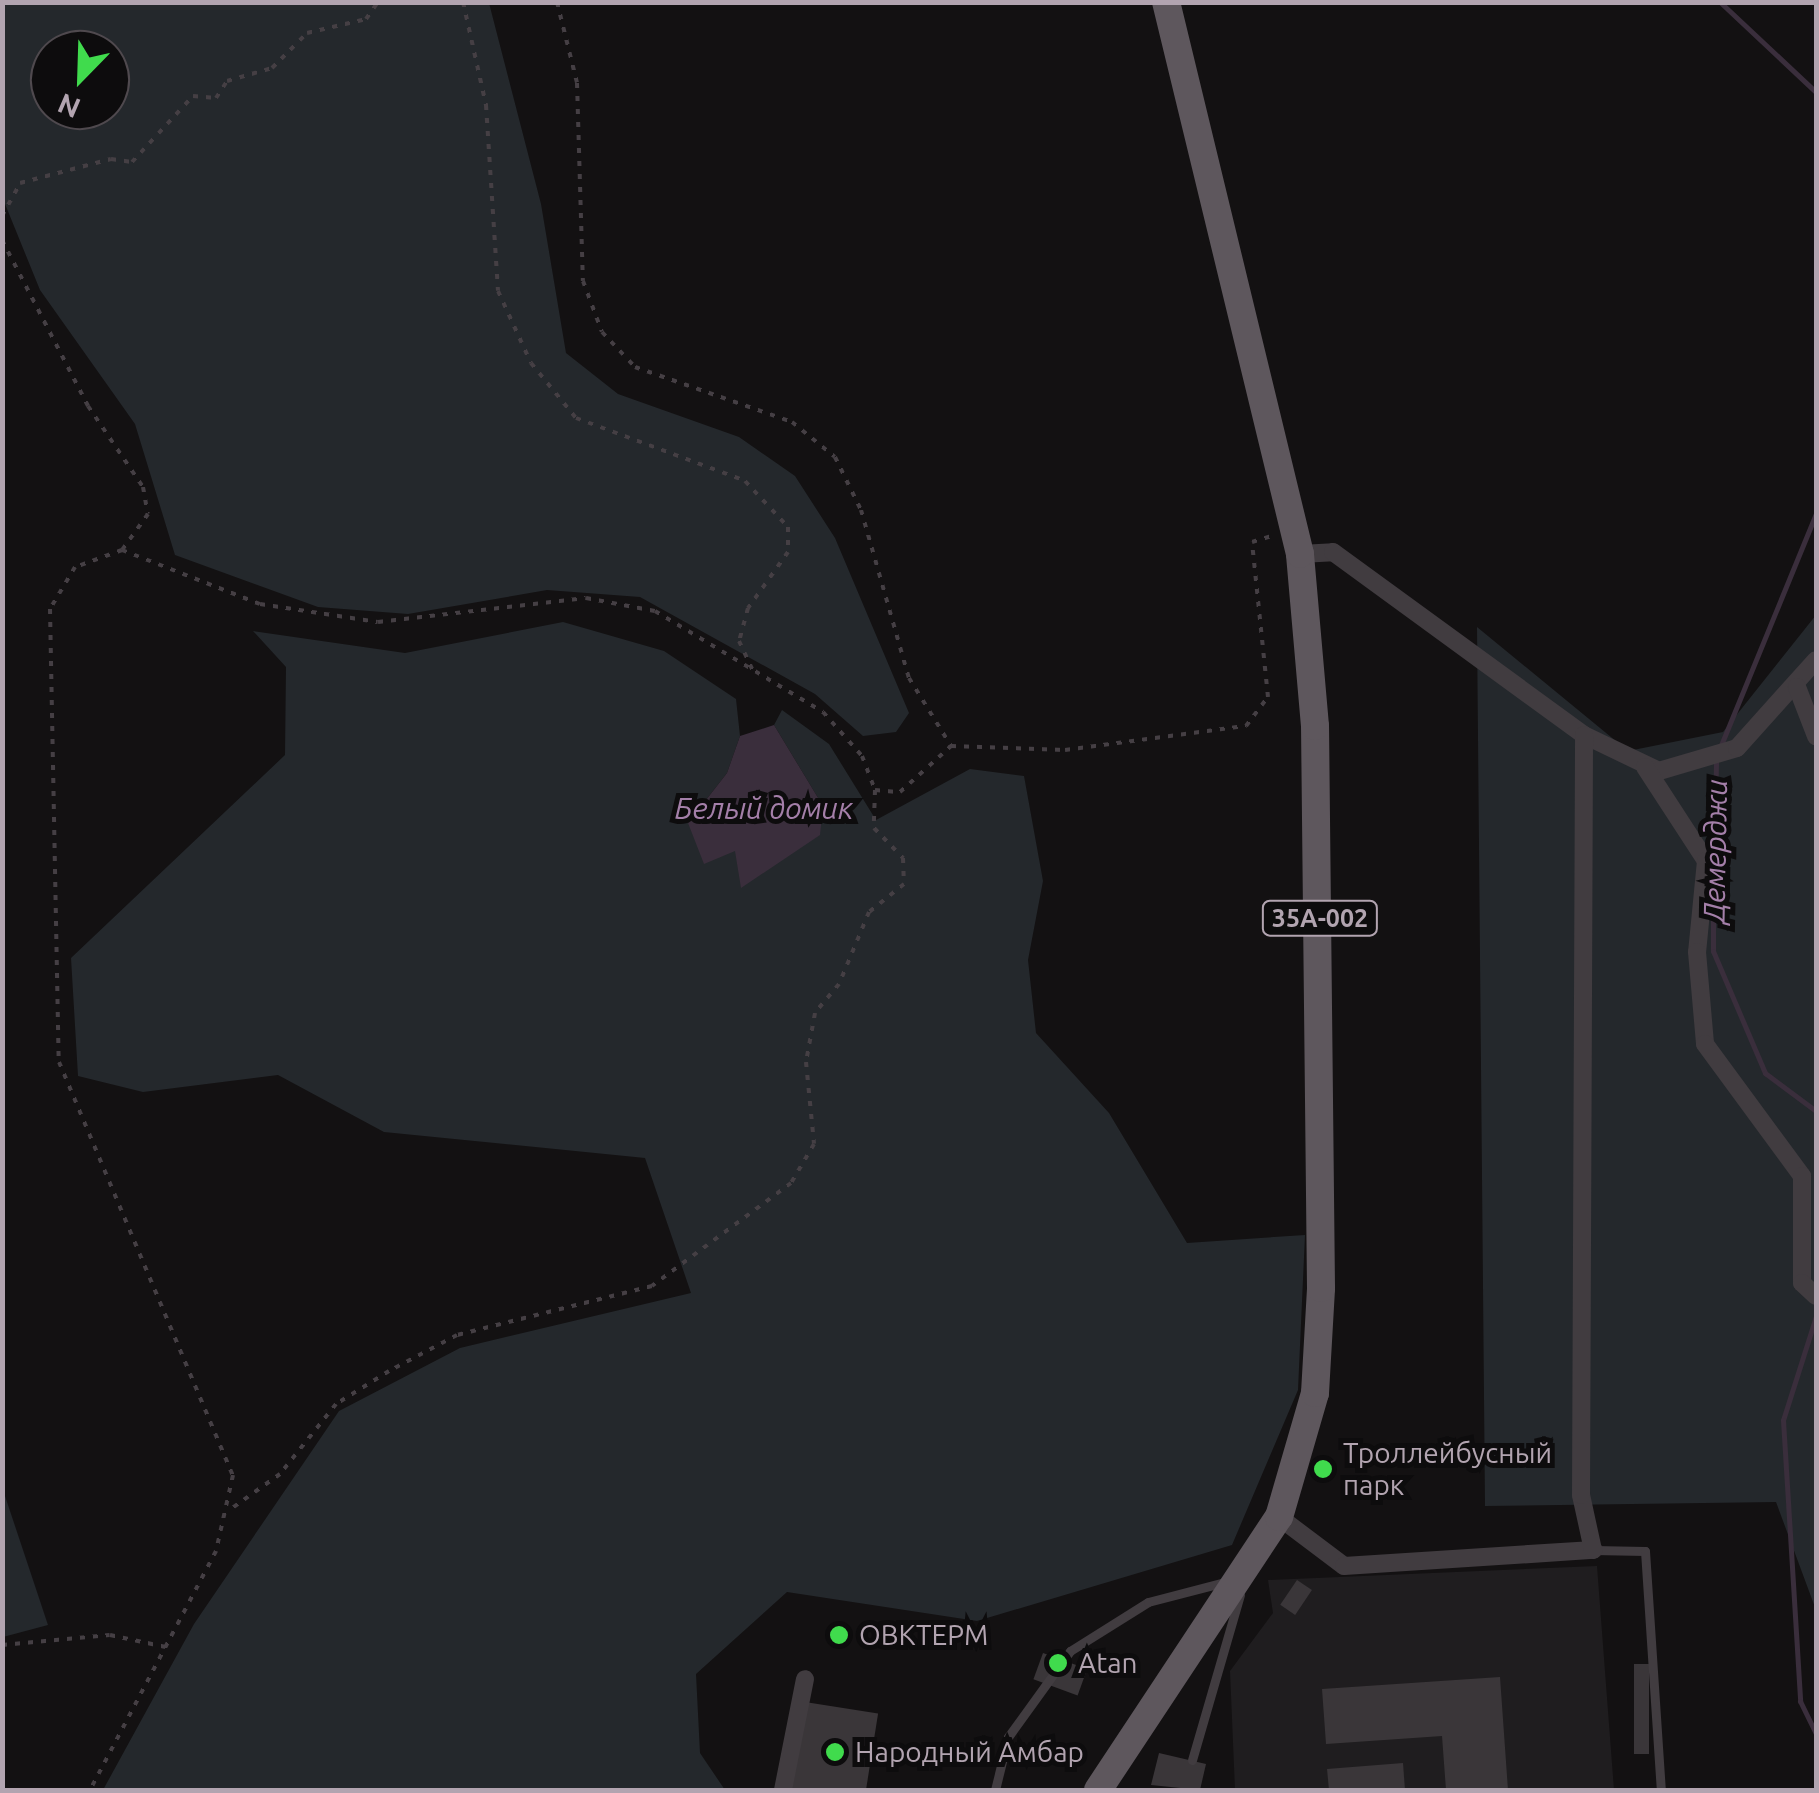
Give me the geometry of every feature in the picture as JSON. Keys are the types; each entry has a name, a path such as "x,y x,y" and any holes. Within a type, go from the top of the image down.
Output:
{"highway":[{"name":"35А-002","path":"1098,1790 1245,1576 1279,1518 1315,1393 1325,1140 1316,726 1298,542 1166,2"}],"street":[{"path":"1298,542 1333,552 1584,735 1645,768 1706,861 1697,952 1705,1044 1802,1176 1809,1289"},
{"path":"1645,768 1696,767 1736,748 1797,687 1816,660"},
{"path":"1797,687 1816,736"},
{"path":"1279,1518 1344,1566 1594,1550 1581,1495 1584,735"},
{"path":"783,1790 805,1679"}],"lane":[{"path":"1594,1550 1645,1551 1661,1790"},
{"path":"1192,1760 1245,1576"},
{"path":"995,1790 1008,1737 1070,1651 1148,1602 1245,1576"}],"path":[{"path":"2,216 20,183 111,159 132,162 193,96 216,98 227,80 272,68 307,32 366,19 378,2"},
{"path":"463,2 486,106 498,290 532,363 576,418 746,481 788,527 788,552 748,608 739,641 757,680"},
{"path":"557,2 576,82 583,280 602,332 635,367 792,422 835,458 861,510 909,678 951,746"},
{"path":"2,240 88,406 143,487 148,514 122,550 76,567 50,609 59,1062 223,1435 233,1475 228,1511 168,1647 90,1790"},
{"path":"875,790 900,792 951,746 1065,750 1246,726 1268,696 1252,542 1298,542"},
{"path":"122,550 260,604 378,622 586,598 656,611 757,680 823,712 862,756 875,790 870,814 903,858 904,884 869,912 839,984 814,1013 808,1166 652,1286 457,1335 389,1371 336,1404 280,1474 228,1511"},
{"path":"2,1645 110,1635 168,1647"}],"shaded area":[{"path":"2,3 489,3 541,204 566,353 618,394 739,437 795,476 835,538 909,713 896,732 863,736 815,694 640,597 547,590 408,614 318,607 175,555 135,424 40,290 3,199"},
{"path":"1816,615 1816,1610 1776,1502 1485,1506 1477,627 1628,751 1723,732"},
{"path":"563,622 664,651 736,699 740,736 727,773 688,823 823,806 774,725 782,710 829,744 876,820 970,769 1024,776 1043,881 1028,960 1036,1033 1109,1113 1187,1243 1305,1235 1298,1390 1232,1545 977,1621 787,1592 696,1674 700,1753 725,1790 103,1790 194,1624 339,1411 460,1348 691,1293 645,1158 384,1132 278,1075 143,1092 78,1076 71,958 285,755 286,667 253,631 405,653"},
{"path":"2,1487 48,1625 3,1637 2,1637"},
{"path":"1597,1566 1614,1790 1235,1790 1230,1671 1273,1613 1268,1580"}],"water":[{"name":"Белый домик","path":"774,725 823,806 820,835 741,888 735,851 704,864 688,823 727,773 740,736"}],"building":[{"path":"1297,1580 1312,1590 1295,1615 1280,1605"},
{"path":"1043,1653 1087,1669 1078,1695 1033,1679"},
{"path":"1634,1664 1649,1664 1649,1754 1634,1754"},
{"path":"1500,1677 1508,1790 1446,1790 1442,1736 1326,1744 1322,1689"},
{"name":"Народный Амбар","path":"805,1702 878,1714 866,1790 791,1790"},
{"path":"1159,1753 1206,1764 1200,1790 1151,1785"},
{"path":"1403,1763 1405,1790 1329,1790 1327,1769"}],"waterway":[{"name":"Демерджи","path":"1720,2 1816,92"},
{"name":"Демерджи","path":"1719,750 1816,514"},
{"name":"Демерджи","path":"1714,859 1716,761"},
{"name":"Демерджи","path":"1713,870 1713,951 1765,1073 1816,1111"},
{"name":"Демерджи","path":"1816,1316 1783,1420 1800,1701 1816,1734"}],"place":[{"name":"Троллейбусный парк","path":"1323,1469"},
{"name":"ОВКТЕРМ","path":"839,1635"},
{"name":"Atan","path":"1058,1663"},
{"name":"Народный Амбар","path":"835,1752"}]}
